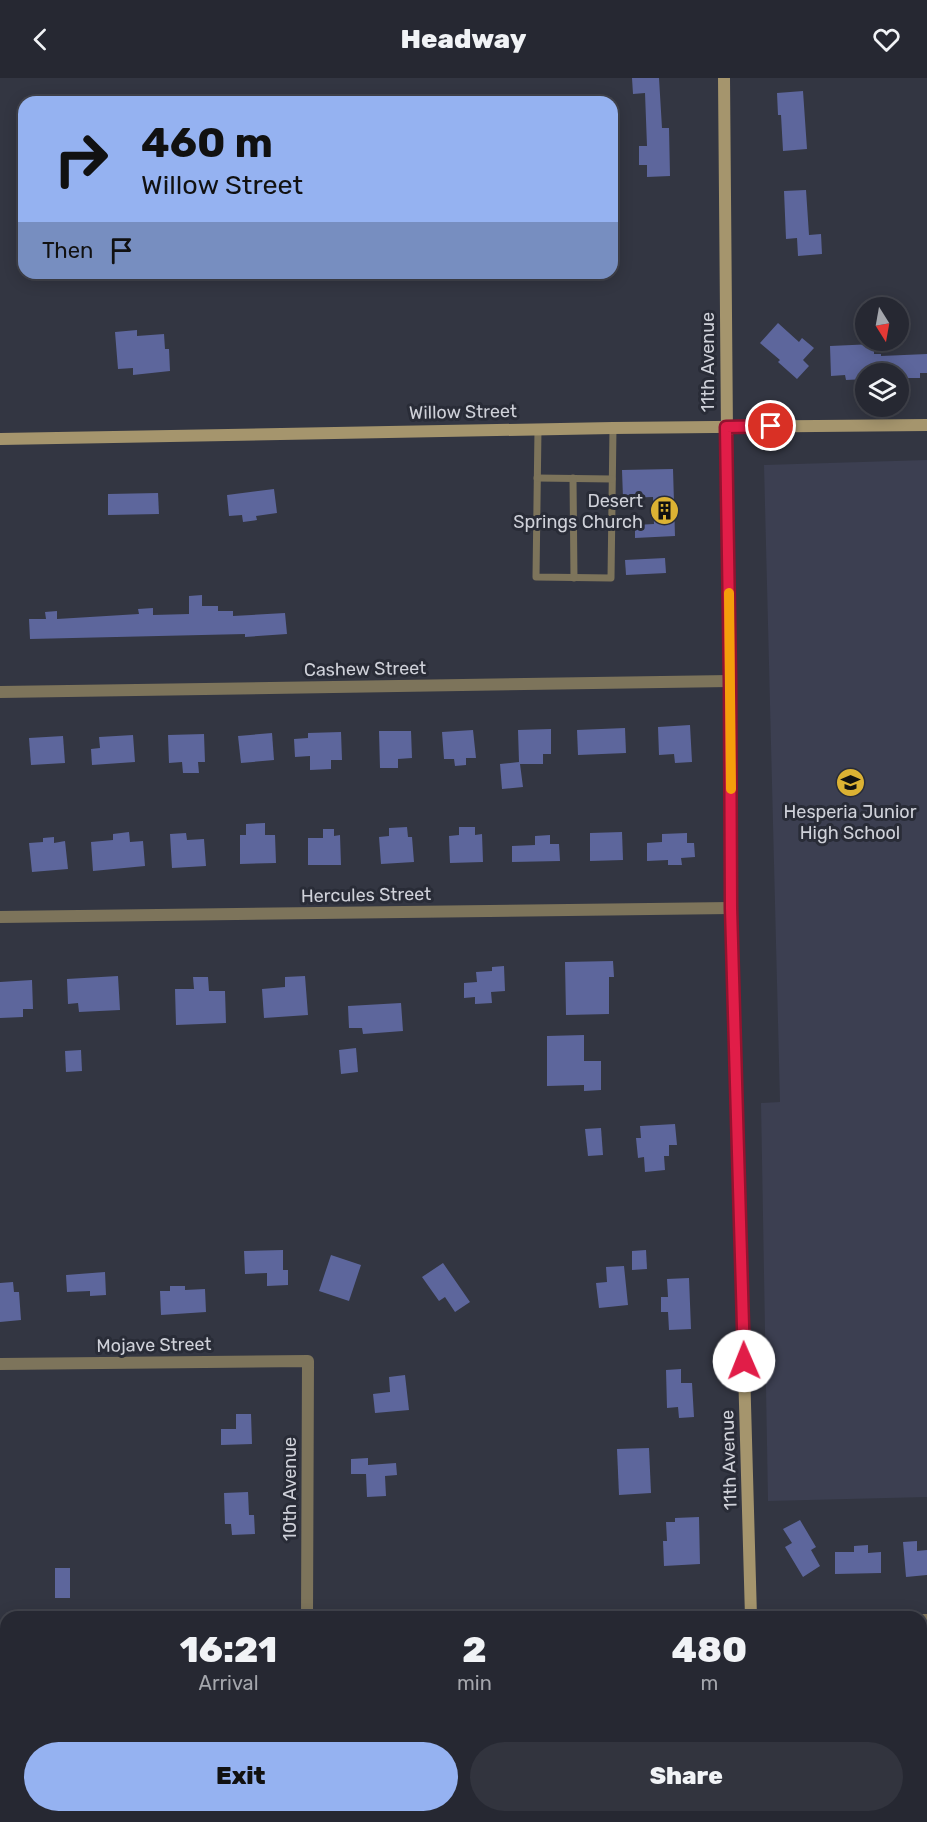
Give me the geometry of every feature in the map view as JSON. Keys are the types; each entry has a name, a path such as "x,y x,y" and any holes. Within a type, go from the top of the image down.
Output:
{"main road":[{"name":"11th Avenue","path":"724,78 731,908 751,1611"},
{"name":"Willow Street","path":"0,439 927,424"}],"street":[{"name":"Cashew Street","path":"0,692 730,681"},
{"name":"Hercules Street","path":"0,917 731,908"},
{"name":"Mojave Street","path":"0,1364 308,1361"},
{"name":"10th Avenue","path":"307,1611 308,1361"}],"lane":[{"path":"538,429 536,577 611,578 613,428"},
{"path":"537,478 612,479"},
{"path":"573,478 574,578"}],"shaded area":[{"name":"Hesperia Junior High School","path":"927,460 927,1497 768,1501 761,1103 780,1102 764,465"}],"building":[{"path":"632,78 659,78 662,128 669,128 670,176 647,177 647,165 639,165 639,146 647,146 645,93 633,94"},
{"path":"803,91 807,149 783,151 777,93"},
{"path":"806,190 809,235 821,234 822,254 798,256 797,238 786,239 784,191"},
{"path":"778,323 799,342 802,338 814,348 803,360 809,366 797,379 760,343"},
{"path":"137,330 137,336 164,334 165,349 169,349 170,371 133,375 133,368 118,369 115,332"},
{"path":"855,345 855,351 874,351 874,354 881,354 881,356 927,354 927,373 920,373 920,378 909,378 909,363 855,363 855,380 846,380 845,375 831,376 830,346"},
{"name":"Desert Springs Church","path":"673,469 675,536 635,538 635,525 654,524 653,497 623,498 622,470"},
{"path":"274,489 277,513 256,516 257,520 243,522 242,515 229,516 227,495"},
{"path":"158,493 159,514 108,515 108,494"},
{"path":"665,558 666,573 626,575 625,560"},
{"path":"202,595 202,606 218,606 218,611 233,611 233,616 285,613 287,634 245,637 245,634 30,639 29,619 46,619 45,612 57,611 57,619 139,614 138,609 153,608 153,615 189,614 189,596"},
{"path":"690,725 692,762 675,763 674,754 659,755 658,727"},
{"path":"625,728 626,753 578,755 577,730"},
{"path":"551,729 551,754 543,754 543,764 520,764 523,787 502,789 500,764 519,762 518,730"},
{"path":"473,730 476,758 466,758 466,765 455,766 454,759 444,759 442,732"},
{"path":"379,731 411,731 412,758 398,759 398,768 380,768"},
{"path":"341,732 342,760 331,760 331,769 310,770 310,756 295,757 294,739 308,738 308,733"},
{"path":"272,733 274,760 241,763 238,736"},
{"path":"204,734 205,762 198,762 199,773 183,773 182,762 169,763 168,735"},
{"path":"133,735 135,762 92,765 91,749 100,748 99,737"},
{"path":"63,736 65,763 31,765 29,738"},
{"path":"265,823 265,835 275,835 276,863 240,864 240,835 246,835 246,824"},
{"path":"407,827 408,837 412,837 414,862 381,864 379,837 389,836 389,828"},
{"path":"459,827 475,827 475,835 482,834 483,862 450,863 449,836 459,835"},
{"path":"323,829 334,829 334,836 340,835 341,865 308,865 308,838 323,838"},
{"path":"129,832 130,842 143,841 145,866 93,871 91,842 113,840 113,834"},
{"path":"622,832 623,860 590,861 590,833"},
{"path":"186,833 187,840 204,839 206,866 172,868 170,834"},
{"path":"687,833 687,843 694,843 695,857 681,858 682,865 668,865 668,860 647,861 647,843 662,842 662,834"},
{"path":"550,835 550,844 559,844 560,861 512,862 512,846 535,845 535,836"},
{"path":"54,837 54,843 65,841 68,869 32,872 29,843 43,842 43,838"},
{"path":"613,961 614,977 609,977 609,1014 566,1015 565,962"},
{"path":"504,966 505,991 491,992 492,1003 475,1004 475,997 464,998 464,983 477,982 476,972 492,971 492,967"},
{"path":"118,976 120,1010 79,1012 78,1003 68,1004 67,979"},
{"path":"305,976 308,1015 264,1018 262,989 285,987 285,977"},
{"path":"193,977 208,977 209,991 225,991 226,1023 176,1025 175,989 194,989"},
{"path":"32,980 33,1009 23,1009 23,1017 0,1018 0,982"},
{"path":"401,1003 403,1031 363,1034 362,1028 349,1028 348,1006"},
{"path":"584,1035 584,1061 601,1061 601,1090 584,1091 584,1085 547,1086 547,1036"},
{"path":"356,1048 358,1072 341,1074 339,1050"},
{"path":"81,1050 82,1071 66,1072 65,1051"},
{"path":"675,1124 677,1145 669,1145 669,1156 664,1156 665,1170 645,1172 644,1157 638,1158 636,1138 641,1138 640,1126"},
{"path":"601,1128 603,1155 588,1156 585,1129"},
{"path":"283,1250 283,1270 288,1270 288,1285 267,1286 267,1273 245,1274 244,1251"},
{"path":"646,1250 647,1269 632,1270 632,1251"},
{"path":"331,1255 361,1265 349,1301 319,1291"},
{"path":"443,1263 470,1302 455,1312 445,1297 439,1301 422,1277"},
{"path":"624,1266 628,1305 599,1308 596,1283 607,1282 606,1267"},
{"path":"105,1272 106,1295 90,1296 90,1291 67,1292 66,1275"},
{"path":"689,1278 691,1329 669,1330 668,1312 661,1312 661,1297 668,1297 667,1279"},
{"path":"13,1282 14,1292 19,1292 21,1320 0,1322 0,1283"},
{"path":"170,1286 185,1286 185,1290 205,1289 206,1312 161,1315 160,1291 170,1291"},
{"path":"681,1369 681,1383 692,1383 694,1417 679,1418 678,1407 667,1408 666,1370"},
{"path":"405,1375 409,1410 375,1413 373,1394 390,1392 389,1377"},
{"path":"236,1414 251,1414 252,1444 221,1445 221,1429 236,1429"},
{"path":"649,1448 651,1493 619,1495 617,1449"},
{"path":"368,1458 368,1465 396,1463 397,1475 385,1476 386,1496 367,1497 366,1474 351,1474 351,1459"},
{"path":"248,1492 249,1515 254,1515 255,1534 232,1535 231,1524 225,1524 224,1493"},
{"path":"699,1517 700,1564 664,1566 663,1541 667,1541 666,1522 675,1522 675,1518"},
{"path":"800,1520 816,1547 811,1550 820,1566 803,1577 785,1547 792,1543 783,1529"},
{"path":"917,1541 917,1551 927,1550 927,1575 906,1577 903,1542"},
{"path":"868,1545 868,1553 881,1552 881,1573 835,1574 835,1552 854,1552 854,1546"},
{"path":"55,1568 70,1568 70,1598 55,1598"}],"slow traffic":[{"path":"729,593 731,789"}],"place":[{"name":"Desert Springs Church","path":"664,511"},
{"name":"Hesperia Junior High School","path":"850,783"}],"route":[{"path":"744,1361 731,908 726,427 771,426"}]}
